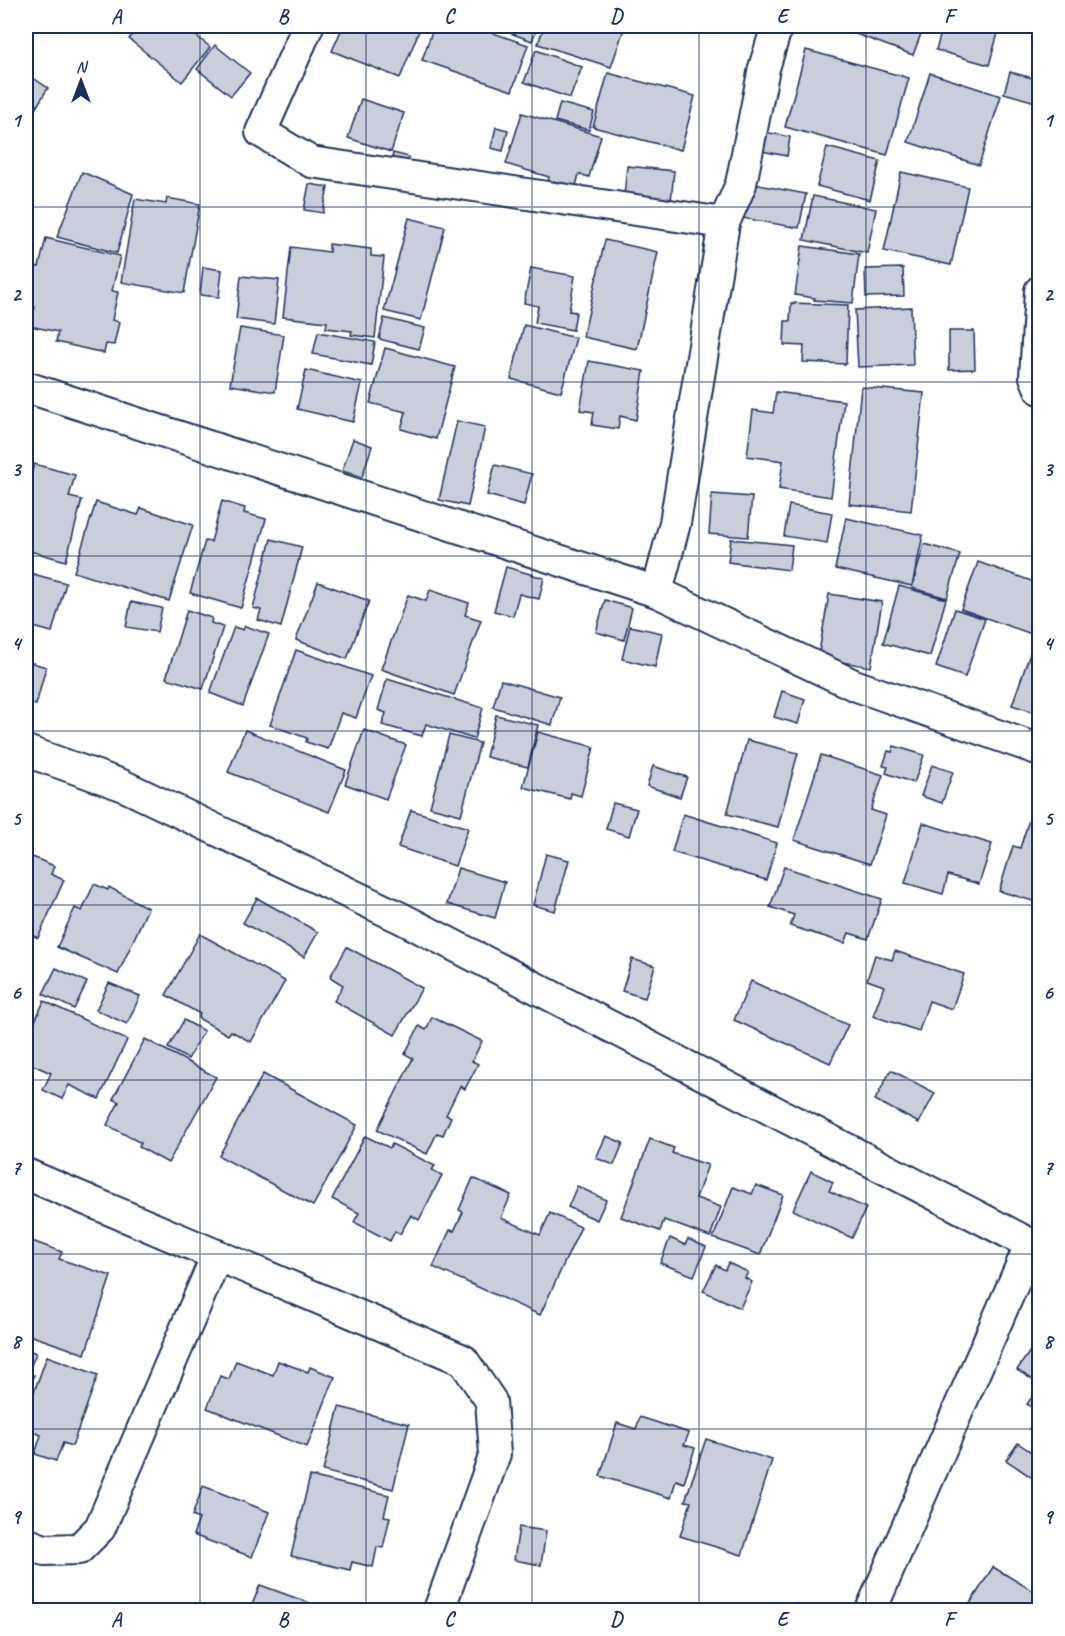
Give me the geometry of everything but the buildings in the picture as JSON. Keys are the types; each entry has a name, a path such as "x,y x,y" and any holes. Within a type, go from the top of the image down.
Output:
{"street":[{"path":"308,26 261,132 311,162 724,223"},
{"path":"657,592 675,523 724,223 741,184 764,68 777,26"},
{"path":"1040,291 1035,377 1040,389"},
{"path":"26,387 657,592 854,685 1040,750"},
{"path":"26,752 122,785 401,918 1035,1246 871,1611"},
{"path":"26,1174 463,1360 491,1401 495,1454 439,1611"},
{"path":"26,1543 44,1550 79,1549 100,1528 217,1255"}]}
